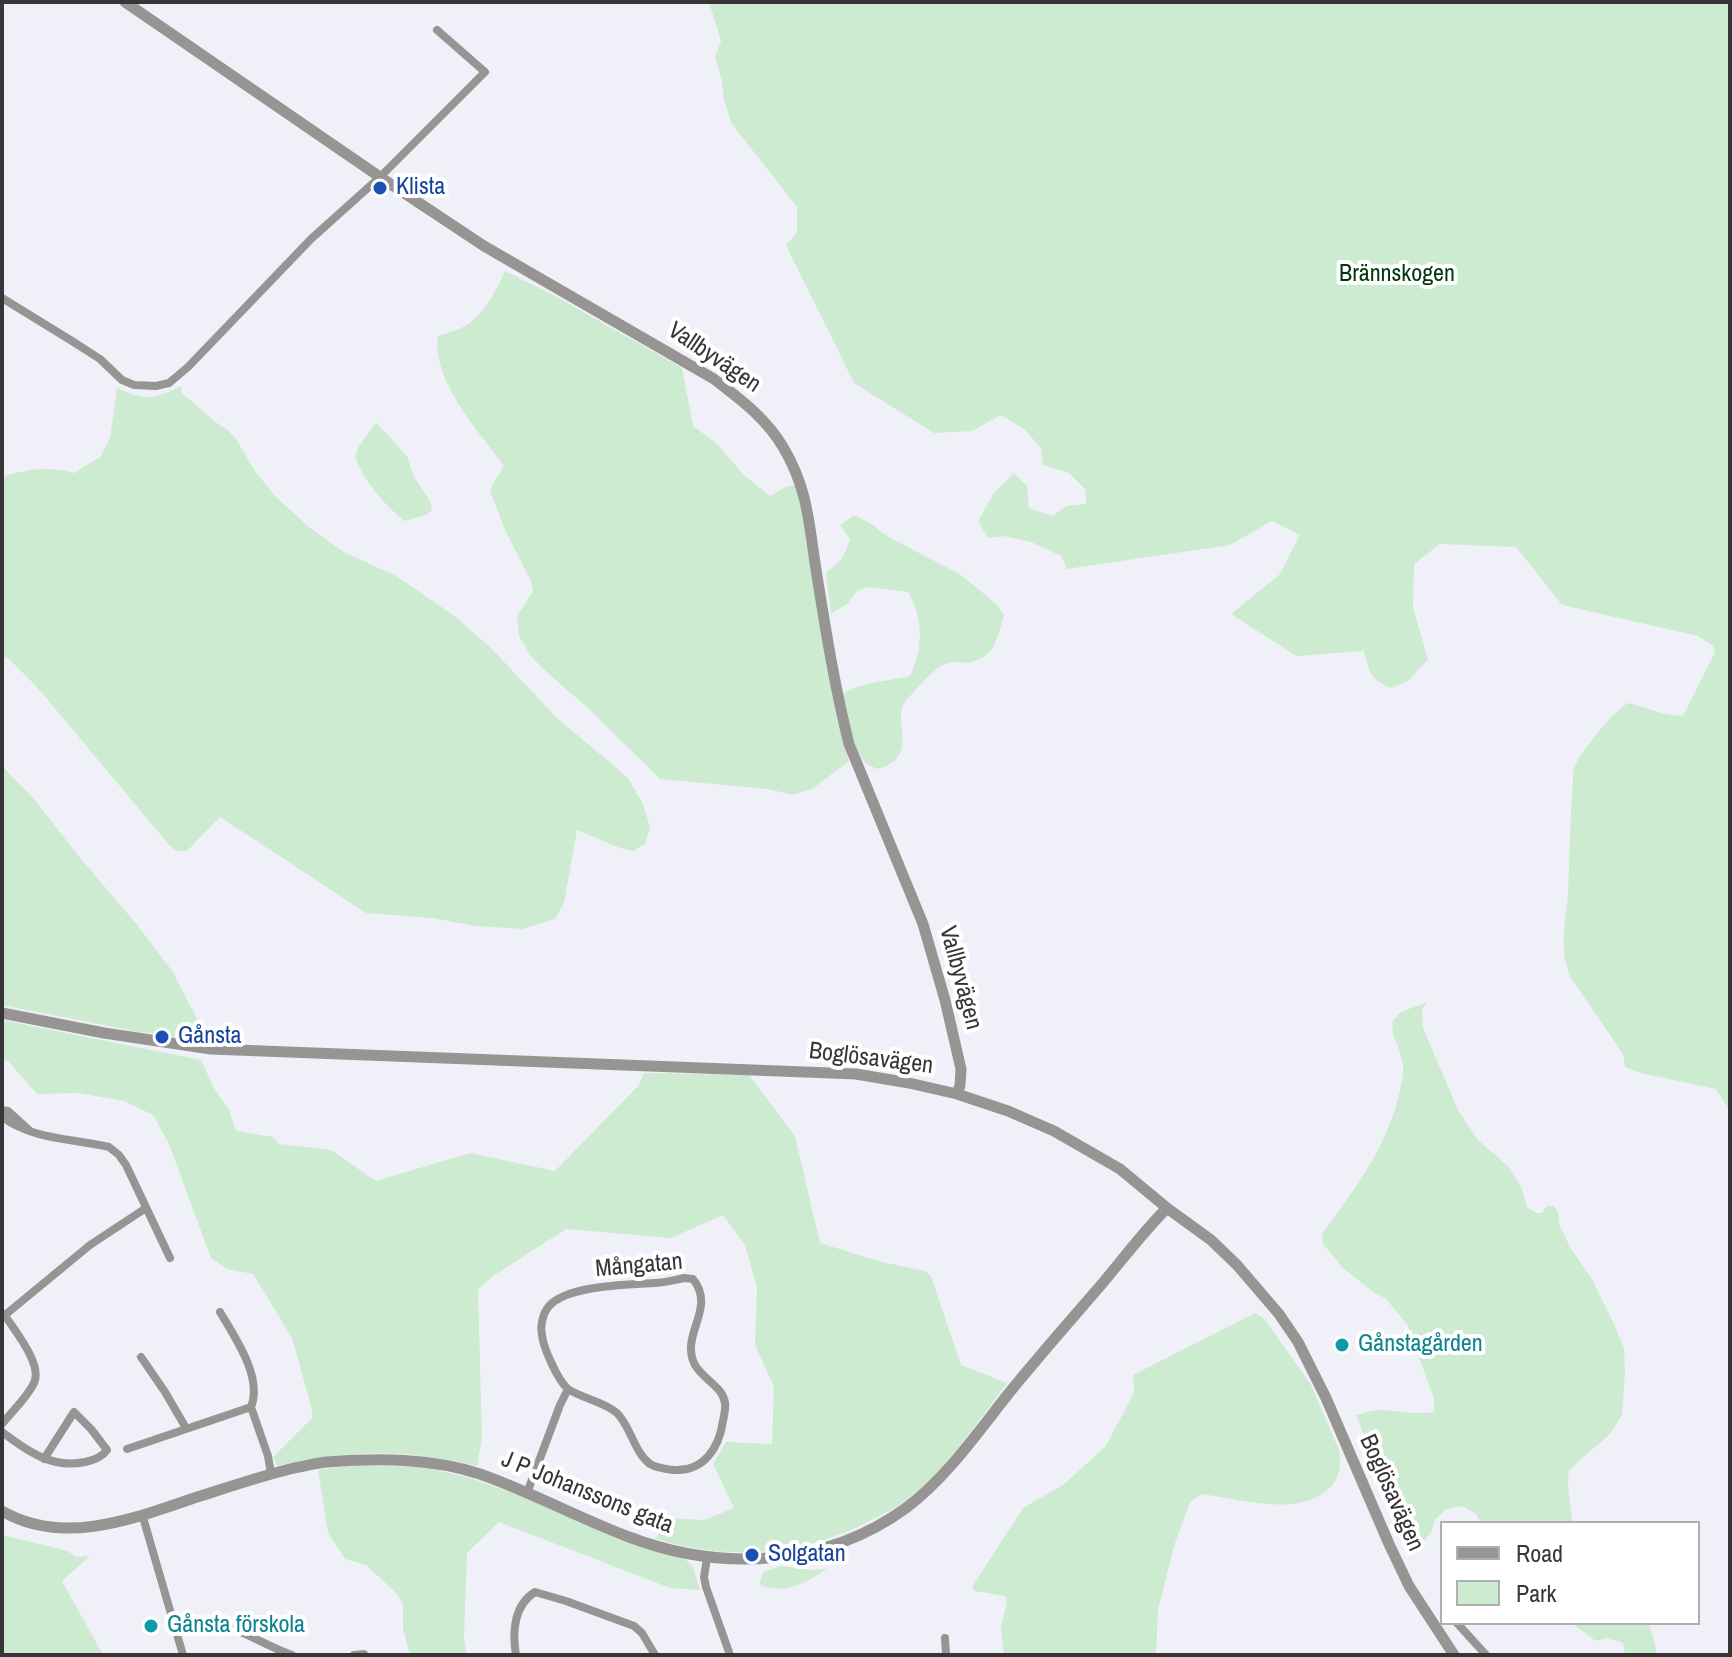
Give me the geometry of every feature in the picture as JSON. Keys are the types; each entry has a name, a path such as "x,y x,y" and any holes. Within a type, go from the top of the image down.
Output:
{"street":[{"name":"Vallbyvägen","path":"125,2 484,246 714,379 766,423 796,470 805,496 841,713 849,744 923,924 961,1069 957,1094"},
{"path":"2,298 91,353 122,380 142,386 169,383 311,239 380,177 485,72 437,30"},
{"name":"Boglösavägen","path":"2,1013 211,1049 856,1074 957,1094 1054,1131 1120,1169 1211,1240 1279,1314 1298,1342 1326,1398 1409,1586 1454,1655"},
{"path":"2,1110 8,1111 32,1133"},
{"path":"2,1117 32,1133 109,1147 119,1155 170,1258"},
{"path":"2,1424 36,1380 33,1360 3,1314 90,1245 146,1208"},
{"name":"J P Johanssons gata","path":"2,1511 32,1524 79,1528 107,1524 321,1462 404,1460 478,1474 651,1546 707,1558 747,1560 805,1552 849,1539 875,1526 905,1508 946,1470 1167,1208"},
{"name":"Mångatan","path":"693,1279 698,1285 702,1303 691,1354 694,1364 722,1395 725,1404 721,1436 708,1459 695,1467 680,1470 662,1469 650,1464 617,1413 568,1389 555,1369 542,1336 544,1314 549,1306 570,1294 613,1285 693,1279"},
{"path":"220,1312 239,1343 249,1370 255,1398 251,1407 271,1474"},
{"path":"141,1357 186,1428"},
{"path":"527,1493 568,1389"},
{"path":"127,1449 251,1407"},
{"path":"2,1432 31,1453 44,1459 59,1463 74,1464 102,1457 107,1450 74,1412 44,1459"},
{"path":"142,1514 183,1655"},
{"path":"707,1558 706,1587 730,1655"},
{"path":"516,1655 517,1614 521,1604 535,1592 634,1626 655,1655"},
{"path":"175,1625 202,1622 224,1625 292,1655"},
{"path":"1459,1625 1486,1655"},
{"path":"945,1638 946,1655"},
{"path":"354,1655 364,1654"}],"green space":[{"name":"Brännskogen","path":"709,2 1730,2 1730,1111 1716,1089 1625,1067 1623,1054 1571,978 1564,946 1574,767 1598,732 1628,703 1683,716 1715,652 1713,646 1698,636 1562,605 1516,547 1440,544 1414,564 1413,607 1428,659 1408,681 1392,688 1379,682 1372,674 1364,651 1296,656 1231,614 1280,574 1300,535 1272,521 1230,545 1067,569 1061,556 1031,542 1003,536 988,538 978,521 994,493 1014,473 1027,486 1029,508 1052,516 1067,506 1086,504 1085,489 1069,473 1043,465 1041,448 1024,429 1001,415 972,431 934,433 854,383 786,245 797,233 797,207 732,124 715,57 721,41"},
{"path":"505,271 682,368 693,426 715,442 745,476 770,496 795,485 827,669 849,761 812,789 793,795 768,789 660,779 530,655 519,636 517,616 533,591 531,581 505,530 490,491 504,466 449,388 438,353 438,336 463,327 477,317"},
{"path":"181,386 182,393 228,430 275,496 309,527 344,552 396,576 456,617 492,649 555,716 628,778 643,804 650,827 645,844 633,851 577,830 564,903 555,919 522,929 366,913 220,817 187,851 177,851 170,846 37,687 2,656 2,487 5,476 39,469 74,473 100,457 110,438 117,388 149,397"},
{"path":"376,422 407,456 432,511 404,521 369,484 355,457"},
{"path":"854,515 961,575 1004,614 995,644 986,655 971,662 952,662 940,667 909,697 901,715 902,746 899,755 892,763 878,769 866,763 857,750 842,695 866,685 910,676 919,644 919,623 908,592 868,587 857,591 847,604 831,614 826,573 842,559 850,540 840,525"},
{"path":"2,766 34,799 173,972 210,1044 2,1005"},
{"path":"1427,1002 1422,1010 1423,1028 1458,1110 1478,1140 1509,1167 1522,1189 1527,1207 1536,1213 1542,1213 1547,1206 1553,1206 1558,1211 1559,1224 1570,1247 1593,1281 1614,1324 1624,1348 1625,1370 1622,1415 1610,1434 1569,1470 1572,1521 1480,1521 1476,1514 1462,1506 1446,1509 1435,1520 1431,1532 1417,1550 1410,1552 1403,1543 1405,1534 1356,1415 1381,1410 1434,1412 1434,1399 1407,1324 1385,1298 1344,1269 1323,1244 1322,1234 1373,1159 1392,1119 1403,1067 1392,1027 1393,1020 1401,1012"},
{"path":"2,1020 201,1060 229,1110 236,1131 273,1137 279,1144 331,1150 376,1181 470,1153 555,1171 639,1085 644,1073 749,1075 795,1136 820,1243 925,1271 931,1276 961,1365 1007,1383 959,1447 918,1491 896,1507 849,1530 796,1547 768,1551 712,1551 656,1539 667,1518 704,1520 734,1508 713,1464 726,1442 772,1444 774,1387 755,1345 757,1287 745,1245 723,1215 671,1238 566,1229 493,1276 478,1290 482,1438 477,1466 424,1456 377,1453 277,1466 273,1457 313,1417 292,1338 253,1274 227,1269 211,1258 169,1144 153,1115 124,1101 77,1093 37,1094 8,1061 2,1060"},
{"path":"1255,1313 1266,1321 1311,1385 1339,1450 1339,1472 1335,1481 1313,1499 1292,1504 1259,1503 1202,1494 1190,1502 1174,1546 1158,1610 1156,1655 1004,1655 1001,1627 1007,1603 1005,1596 975,1591 972,1587 1023,1508 1063,1485 1105,1447 1134,1393 1133,1375"},
{"path":"353,1465 424,1467 470,1478 524,1497 613,1537 685,1559 693,1567 700,1590 670,1588 499,1522 467,1553 464,1637 467,1655 410,1655 403,1629 403,1604 396,1593 366,1565 345,1559 328,1533 318,1470"},
{"path":"2,1535 68,1551 76,1557 90,1556 62,1581 103,1655 2,1655"},
{"path":"781,1566 827,1569 804,1583 788,1588 761,1586 763,1572"},
{"path":"1574,1625 1649,1625 1657,1655 1625,1655 1623,1643 1606,1638 1596,1641"}],"place":[{"name":"Klista","path":"380,188"},
{"name":"Gånsta","path":"162,1037"},
{"name":"Gånstagården","path":"1342,1345"},
{"name":"Solgatan","path":"752,1555"},
{"name":"Gånsta förskola","path":"151,1626"}]}
